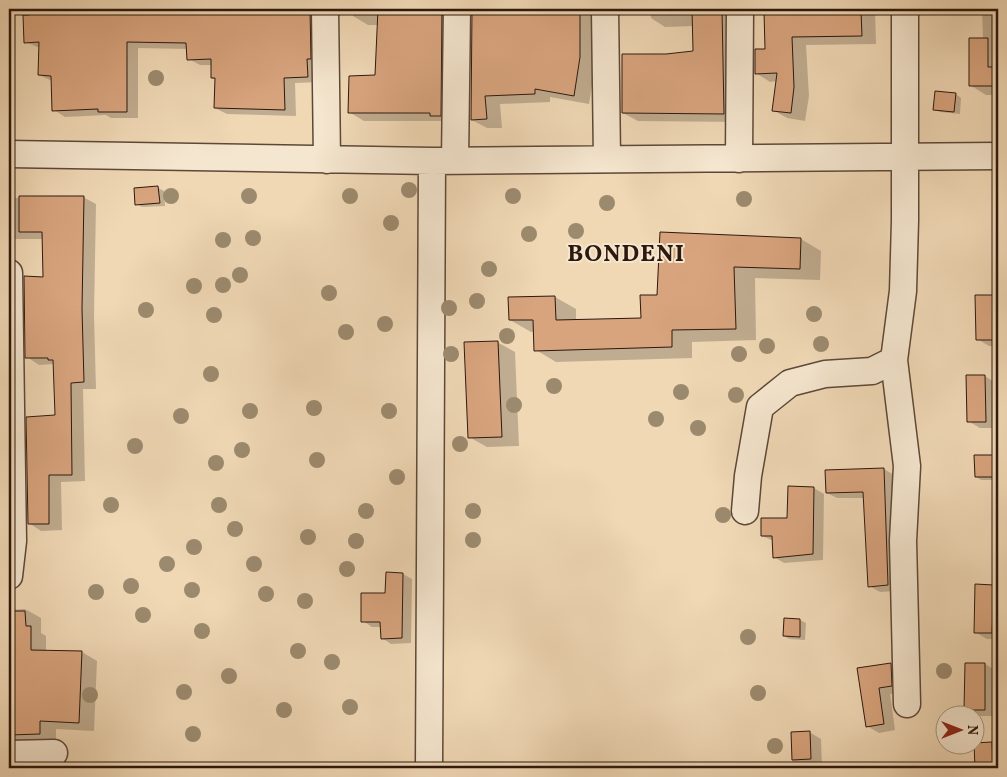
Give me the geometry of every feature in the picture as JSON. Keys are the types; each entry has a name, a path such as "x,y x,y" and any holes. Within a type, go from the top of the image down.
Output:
{"street":[{"path":"325,9 327,160"},
{"path":"429,768 443,161 457,9"},
{"path":"605,9 606,160"},
{"path":"739,159 740,9"},
{"path":"905,9 903,291 894,360 907,466 903,541 907,704"},
{"path":"9,154 443,161 998,156"},
{"path":"9,272 13,541 9,576"},
{"path":"745,511 748,476 760,407 790,383 825,374 872,371 894,360"},
{"path":"9,754 54,753"}],"building":[{"path":"29,9 310,9 311,59 307,59 308,77 284,78 285,110 214,108 215,78 211,78 211,59 187,60 186,43 127,42 127,112 98,112 98,109 52,111 51,76 38,75 39,42 24,43 23,15 29,15"},
{"path":"378,9 442,9 441,116 430,116 430,113 348,113 349,76 375,75"},
{"path":"472,9 580,9 580,57 574,96 535,89 535,94 485,96 487,119 471,120"},
{"path":"692,9 722,9 724,114 622,113 622,54 666,54 693,51"},
{"path":"861,11 862,36 792,37 794,87 791,113 772,111 777,73 755,74 755,49 765,49 764,12"},
{"path":"969,38 988,38 988,67 998,67 998,86 969,86"},
{"path":"935,91 956,93 954,112 933,110"},
{"path":"158,186 160,203 135,205 134,188"},
{"path":"19,196 84,196 82,309 84,382 71,383 72,475 49,475 49,524 28,524 26,417 55,415 53,360 48,360 48,358 25,358 24,276 43,277 42,232 19,232"},
{"path":"660,232 801,238 800,269 734,267 736,329 672,330 672,347 534,351 533,320 509,320 508,297 555,296 556,320 641,318 640,295 657,295"},
{"path":"975,295 993,295 994,340 976,340"},
{"path":"498,341 502,437 468,438 464,342"},
{"path":"966,375 985,375 986,422 967,422"},
{"path":"974,455 993,455 993,477 975,477"},
{"path":"884,468 888,585 868,587 863,492 826,493 825,470"},
{"path":"788,486 814,487 813,554 773,558 772,536 761,536 761,518 787,518"},
{"path":"386,572 403,573 402,638 381,639 380,622 361,622 361,593 385,593"},
{"path":"975,584 994,585 992,633 974,633"},
{"path":"9,611 25,611 26,626 31,626 31,650 82,651 79,723 40,721 40,734 9,735"},
{"path":"784,618 800,619 800,637 783,636"},
{"path":"891,663 892,686 879,688 884,724 866,727 857,668"},
{"path":"965,663 985,663 985,710 984,704 964,704"},
{"path":"810,731 811,759 792,760 791,732"},
{"path":"984,742 992,742 993,768 975,768 974,754 984,754"}],"district":[{"name":"BONDENI","path":"626,255"}]}
